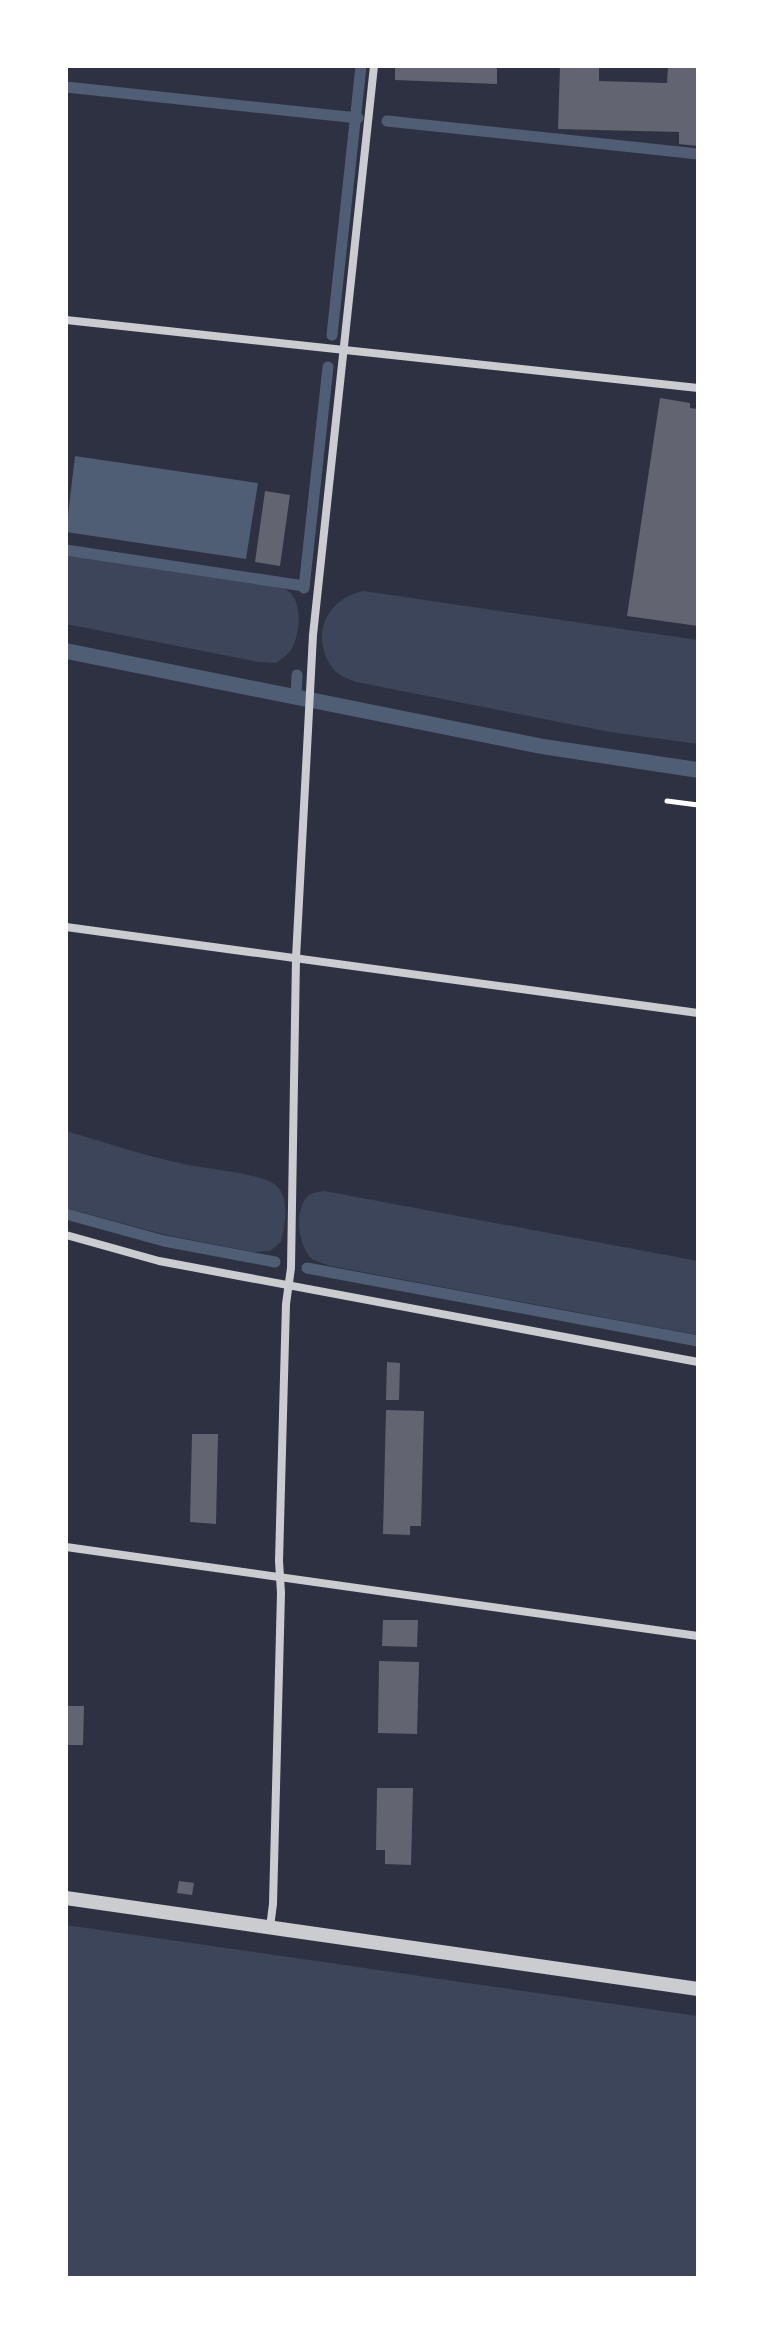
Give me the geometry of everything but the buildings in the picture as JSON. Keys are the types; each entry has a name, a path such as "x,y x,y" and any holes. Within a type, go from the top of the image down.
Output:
{"street":[{"path":"270,1927 273,1904 286,1304 293,1196 296,958 308,724 313,635 374,66"},
{"path":"66,320 698,388"},
{"path":"66,927 698,1013"},
{"path":"66,1235 159,1261 698,1362"},
{"path":"66,1547 698,1636"},
{"path":"66,1898 698,1989"}],"path":[{"path":"667,801 698,805"}],"shaded area":[{"path":"75,456 258,483 246,559 66,532"},
{"path":"66,555 286,589 298,610 294,644 288,654 276,663 258,662 66,624"},
{"path":"364,591 698,640 698,744 610,732 356,682 344,677 334,670 327,658 322,633 331,611 339,602"},
{"path":"66,643 544,739 698,762 698,778 541,754 66,659"},
{"path":"66,1131 155,1157 244,1174 274,1184 285,1203 281,1242 270,1251 254,1252 166,1235 66,1208"},
{"path":"325,1191 698,1261 698,1335 319,1262 312,1259 303,1246 299,1220 307,1197"},
{"path":"66,1925 698,2016 698,2278 66,2278"}],"waterway":[{"path":"332,335 361,66"},
{"path":"66,87 358,118"},
{"path":"387,121 698,154"},
{"path":"304,588 328,367"},
{"path":"66,550 304,586"},
{"path":"296,697 297,675"},
{"path":"66,1214 164,1241 275,1262"},
{"path":"307,1268 698,1341"}]}
